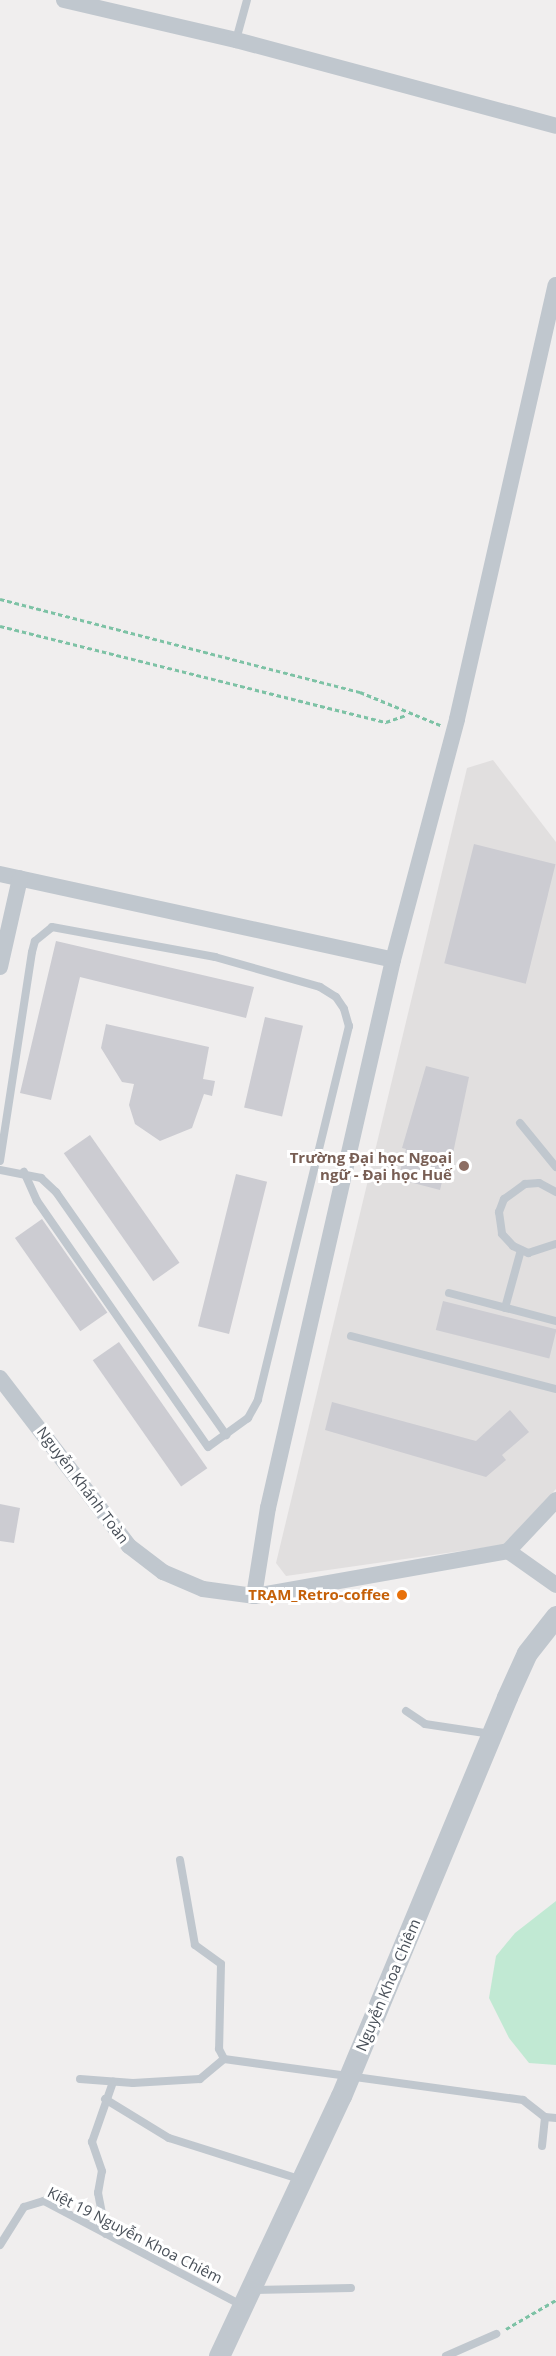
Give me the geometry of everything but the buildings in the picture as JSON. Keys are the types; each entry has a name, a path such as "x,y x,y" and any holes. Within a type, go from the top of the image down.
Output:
{"street":[{"path":"64,0 236,40 556,126"},
{"path":"254,1596 268,1508 393,960 453,729 556,285"},
{"path":"0,874 393,960"},
{"path":"0,967 20,878"},
{"name":"Nguyễn Khánh Toàn","path":"0,1378 129,1546 164,1572 203,1589 254,1596 508,1551"},
{"path":"556,1500 508,1551 556,1585"},
{"name":"Nguyễn Khoa Chiêm","path":"219,2356 350,2073 527,1653 556,1616"}],"lane":[{"path":"236,40 247,0"},
{"path":"0,1161 32,952 35,941 52,927 215,957 320,987 336,997 349,1026 258,1400 248,1418 208,1447 37,1201 24,1172"},
{"path":"520,1123 556,1167"},
{"path":"0,1170 24,1172 41,1178 56,1192 226,1435"},
{"path":"555,1187 525,1184 504,1199 500,1226 507,1241 521,1250 542,1252 556,1244"},
{"path":"505,1308 521,1250"},
{"path":"448,1293 556,1321"},
{"path":"351,1336 556,1389"},
{"path":"406,1711 425,1724 491,1734"},
{"path":"180,1860 195,1945 221,1964 219,2049 224,2059"},
{"path":"80,2079 113,2082 200,2079 224,2059 350,2073 523,2100 545,2117 556,2118"},
{"path":"106,2234 98,2193 102,2171 92,2142 105,2099 113,2082"},
{"path":"105,2099 169,2138 302,2180"},
{"path":"542,2146 545,2117"},
{"name":"Kiệt 19 Nguyễn Khoa Chiêm","path":"0,2245 17,2214 38,2200 246,2298"},
{"path":"246,2298 351,2288"},
{"path":"446,2356 496,2334"}],"path":[{"path":"0,599 360,692 407,715 453,729"},
{"path":"0,626 386,722 407,715"},
{"path":"496,2334 556,2300"}],"shaded area":[{"name":"Trường Đại học Ngoại ngữ - Đại học Huế","path":"493,760 556,842 556,1489 503,1545 286,1576 276,1563 467,768"}],"green space":[{"path":"556,1901 556,2065 529,2063 509,2038 489,1998 496,1956 515,1933"}],"place":[{"name":"Trường Đại học Ngoại ngữ - Đại học Huế","path":"464,1166"},
{"name":"TRẠM_Retro-coffee","path":"402,1595"}]}
